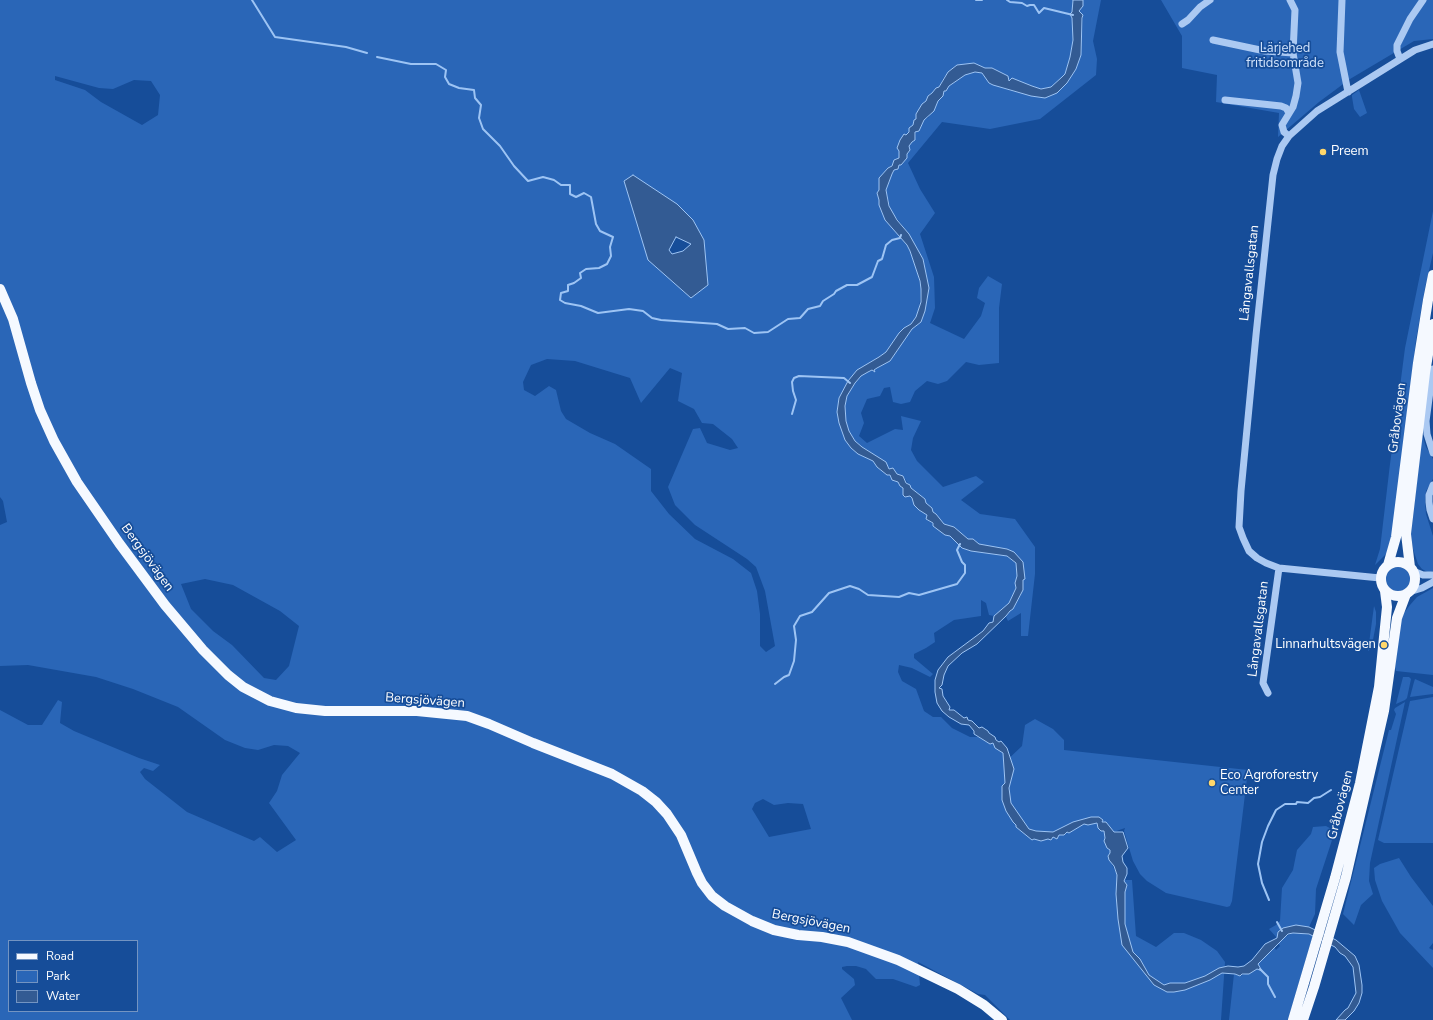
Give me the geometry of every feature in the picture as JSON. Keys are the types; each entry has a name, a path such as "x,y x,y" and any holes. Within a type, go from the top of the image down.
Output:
{"main road":[{"name":"Gråbovägen","path":"1293,1020 1335,878 1360,783 1376,707 1387,607 1385,591 1381,585 1380,578 1383,570 1388,565 1396,537 1418,363 1433,275"},
{"name":"Bergsjövägen","path":"0,289 11,315 43,416 54,441 77,482 119,543 165,605 200,646 228,675 239,684 266,700 296,708 325,711 417,711 467,716 606,771 642,791 656,802 667,814 681,835 702,884 712,896 725,906 752,921 774,930 848,942 898,960 958,988 984,1005 1002,1020"},
{"name":"Gråbovägen","path":"1303,1020 1346,877 1384,711 1397,618 1408,593 1413,588 1415,582 1415,576 1411,569 1406,534 1425,373 1433,324"},
{"path":"1388,565 1398,562 1404,563 1411,569"},
{"path":"1385,591 1395,596 1408,593"}],"street":[{"path":"1182,24 1210,0"},
{"path":"1289,136 1282,129 1282,125 1296,96 1298,83 1293,53 1295,10 1290,0"},
{"path":"1342,0 1340,52 1348,92"},
{"path":"1400,59 1397,51 1398,45 1410,19 1423,0"},
{"path":"1213,40 1265,51 1293,53"},
{"name":"Långavallsgatan","path":"1380,578 1279,568 1261,561 1249,551 1239,528 1253,358 1273,175 1277,158 1289,136 1317,111 1415,50 1433,44"},
{"path":"1225,100 1281,106 1286,108 1289,113"},
{"path":"1433,369 1426,421 1427,434 1433,453"},
{"path":"1433,485 1429,495 1429,502 1433,519"},
{"name":"Långavallsgatan","path":"1268,693 1263,683 1279,568"},
{"path":"1411,569 1423,575 1433,575"},
{"path":"1408,593 1433,582"}],"green space":[{"path":"0,0 1073,0 1072,12 1070,14 1072,18 1073,40 1070,57 1065,74 1051,87 1041,89 1012,78 1009,82 1008,76 992,68 985,68 974,63 957,65 944,77 939,87 928,96 918,111 916,119 909,131 906,135 904,134 899,151 899,158 879,178 879,190 877,193 879,205 885,220 907,245 910,251 921,289 919,311 911,324 904,328 886,352 870,362 839,398 837,412 845,440 851,448 858,454 873,461 877,467 887,475 890,475 892,480 898,482 903,488 905,497 910,496 912,498 919,510 927,515 926,519 950,536 962,548 971,551 1007,556 1016,563 1016,588 1009,603 1004,608 994,616 989,615 986,603 981,600 981,616 954,620 934,633 935,642 914,654 914,658 933,674 930,677 912,668 899,665 898,672 902,681 916,689 924,711 933,717 941,717 952,728 970,737 978,737 990,744 993,743 1003,753 1004,763 1022,746 1025,725 1035,719 1053,729 1064,740 1064,750 1248,770 1232,901 1230,906 1227,907 1166,893 1147,881 1140,874 1133,861 1124,831 1125,828 1105,835 1104,841 1110,850 1108,856 1117,875 1117,880 1132,880 1136,936 1156,947 1174,933 1184,933 1201,940 1217,951 1225,962 1221,1020 1010,1020 985,995 978,994 918,962 920,985 916,987 893,979 876,979 866,969 856,966 842,967 842,969 854,979 855,985 841,998 852,1020 0,1020 0,710 28,725 42,725 58,700 62,702 60,723 74,731 139,758 160,765 153,771 144,768 140,772 145,779 187,812 254,841 260,837 277,852 296,840 269,803 277,791 282,775 300,753 288,746 274,745 258,750 245,748 225,740 178,707 133,689 96,677 28,665 0,666 0,525 7,522 3,501 0,497","holes":["55,76 99,88 113,89 134,80 151,81 160,95 158,115 142,125 101,102 85,90 55,80","677,204 708,285 648,260","547,359 575,361 630,378 641,403 670,368 682,373 678,401 694,409 702,423 713,424 732,439 738,448 730,450 707,443 700,428 693,429 668,487 675,505 695,525 747,559 756,567 765,591 775,646 766,652 760,646 760,614 757,591 751,573 733,559 695,539 669,514 651,491 651,469 615,444 590,433 566,419 561,411 556,390 549,386 535,396 524,390 523,382 531,365","205,579 233,585 280,611 299,626 289,666 276,680 264,678 232,645 213,631 191,609 181,584","763,799 774,805 788,803 803,804 811,829 769,837 752,809 755,803"]},
{"path":"1083,0 1101,0 1093,41 1097,59 1096,75 1040,119 990,129 942,122 908,163 920,189 935,213 920,234 934,277 935,308 930,323 964,339 981,316 985,303 977,298 979,288 988,276 1002,284 999,308 999,363 979,365 966,362 947,381 938,384 927,381 915,391 910,402 901,404 893,402 890,387 884,388 880,396 867,399 861,413 864,423 859,436 867,443 895,429 903,430 901,416 921,421 913,438 911,450 917,461 943,487 976,476 984,482 961,500 980,514 1015,519 1035,547 1035,574 1028,636 1021,636 1021,613 1008,621 1006,617 1013,609 1021,595 1023,562 979,544 973,539 968,539 954,527 944,524 936,514 933,513 932,508 926,503 925,499 911,488 903,476 897,474 893,468 890,469 878,457 855,441 849,431 846,421 845,406 847,396 855,383 861,376 890,361 912,329 921,322 925,311 929,287 923,259 909,234 891,211 886,190 894,170 901,165 910,150 909,146 915,140 916,132 921,127 924,119 928,118 944,91 946,91 949,86 965,75 975,72 982,73 989,83 1020,93 1057,93 1067,83 1076,69 1081,55 1083,15 1079,11 1083,6"},
{"name":"Lärjehed fritidsområde","path":"1161,0 1433,0 1433,39 1414,41 1350,79 1319,102 1278,137 1279,113 1216,102 1217,75 1182,68 1182,36"},
{"path":"1359,90 1367,113 1360,117 1354,109 1352,97 1352,95"},
{"path":"1433,211 1433,253 1416,340 1394,527 1387,553 1375,565 1380,549 1405,348"},
{"path":"1422,434 1426,447 1433,459 1433,479 1426,491 1425,502 1426,514 1433,536 1433,571 1429,573 1422,569 1418,564 1413,549 1411,535"},
{"path":"1398,567 1406,571 1410,579 1406,587 1398,591 1390,587 1386,579 1390,571"},
{"path":"1269,580 1264,627 1260,625 1264,583"},
{"path":"1433,588 1433,675 1396,671 1395,667 1400,623 1404,613 1417,597"},
{"path":"1374,606 1376,612 1376,624 1372,645 1375,646 1368,651"},
{"path":"1403,677 1409,677 1411,679 1407,698 1396,704"},
{"path":"1415,679 1433,687 1433,694 1410,697"},
{"path":"1433,697 1433,843 1384,843 1378,840 1410,701"},
{"path":"1405,702 1370,863 1369,881 1373,894 1361,905 1354,925 1343,914 1389,730 1391,730 1396,714 1394,710"},
{"path":"1326,826 1335,831 1316,889 1315,914 1309,927 1296,925 1278,935 1277,938 1269,929 1280,921 1282,888 1293,870 1297,850 1311,834 1313,827"},
{"path":"1399,858 1433,906 1433,943 1429,948 1433,950 1433,968 1400,933 1382,901 1375,880 1374,868 1380,864"},
{"path":"1293,933 1313,935 1288,1020 1229,1020 1234,974 1240,976 1259,969 1258,964 1274,947 1276,950 1280,946 1278,943 1284,937"}],"water":[{"path":"1073,0 1083,0 1083,6 1079,11 1083,15 1081,55 1076,69 1067,83 1057,93 1045,98 1031,96 993,85 989,83 982,73 975,72 965,75 949,86 946,91 944,91 943,96 938,101 934,111 924,120 919,131 915,132 915,140 909,146 910,150 907,154 907,158 901,165 899,165 898,169 894,170 886,190 889,206 897,220 909,234 923,259 929,288 925,311 921,322 912,329 890,361 874,370 875,372 872,370 861,376 855,383 847,396 845,406 846,421 849,431 855,441 886,462 889,469 893,468 897,474 903,476 906,483 925,499 926,503 932,508 933,512 944,524 954,527 968,539 973,539 979,544 1007,549 1014,552 1023,562 1025,579 1023,580 1023,590 1013,609 977,644 962,653 948,666 942,685 939,688 942,689 943,696 950,707 949,710 954,710 964,718 967,717 968,720 972,721 979,728 982,727 988,731 995,737 996,740 999,742 1001,741 1007,748 1014,769 1009,788 1011,803 1029,829 1053,832 1073,822 1091,817 1099,817 1103,820 1102,822 1106,822 1114,832 1123,832 1128,848 1122,856 1123,862 1127,868 1127,874 1124,881 1127,885 1125,892 1125,924 1133,952 1140,959 1149,975 1164,985 1170,983 1185,983 1205,976 1219,968 1228,966 1244,966 1252,960 1265,944 1277,938 1278,932 1283,928 1296,925 1309,927 1336,940 1355,956 1359,965 1362,993 1359,1003 1354,1011 1345,1020 1336,1020 1348,1008 1356,993 1353,967 1345,956 1335,947 1309,934 1288,934 1258,964 1262,971 1257,969 1249,974 1242,974 1240,976 1222,973 1210,980 1185,990 1174,992 1167,992 1154,985 1122,945 1116,894 1117,875 1114,866 1109,860 1108,856 1110,850 1107,848 1104,841 1104,831 1101,831 1098,828 1097,823 1088,825 1084,824 1069,833 1067,832 1064,835 1059,835 1057,839 1053,837 1051,840 1048,839 1041,841 1034,839 1032,840 1016,827 1006,811 1002,800 1002,786 1005,783 1003,753 995,748 993,743 990,744 974,734 974,731 969,725 961,724 942,711 937,703 935,680 938,670 948,657 983,631 989,623 993,622 994,616 1009,603 1016,588 1016,563 1007,556 971,551 962,548 950,536 945,535 933,526 933,523 926,519 927,515 914,505 912,498 910,496 905,497 903,495 903,488 898,482 892,480 890,475 887,475 877,467 873,461 858,454 851,448 845,440 839,423 837,412 839,398 848,381 857,370 886,352 899,333 911,324 916,317 921,302 920,281 910,251 907,245 885,220 879,205 877,193 879,190 879,178 888,168 892,166 894,160 899,158 899,151 897,148 900,140 904,134 906,135 909,132 909,128 913,125 914,120 916,119 916,114 928,96 939,87 948,72 957,65 974,63 985,68 992,68 1008,76 1009,81 1012,78 1041,89 1051,87 1065,74 1070,57 1073,40 1072,18 1070,14 1072,12"},
{"path":"633,175 677,204 693,220 704,240 708,285 691,298 648,260 624,181","holes":["676,237 691,244 683,251 672,254 669,250"]}],"waterway":[{"path":"252,0 275,37 346,47 367,53"},
{"path":"976,0 982,0"},
{"path":"1007,0 1010,2 1022,3 1027,6 1034,5 1039,13 1044,8 1073,15"},
{"path":"377,57 411,64 436,64 446,70 445,77 449,84 459,88 474,90 475,98 481,105 479,118 483,129 500,146 514,166 528,181 543,177 554,180 561,185 570,185 570,194 576,197 584,193 591,197 596,224 600,231 613,237 610,247 611,256 607,264 599,268 586,269 580,273 581,278 568,285 568,291 561,293 560,300 565,303 581,306 598,313 629,309 643,311 652,318 661,320 717,324 728,329 745,328 754,333 768,332 788,319 800,318 808,309 820,306 823,301 847,285 857,285 872,277 878,261 882,259 886,245 892,240 900,238 901,235"},
{"path":"792,414 796,400 792,382 794,378 799,376 844,378 850,383"},
{"path":"775,684 789,675 794,661 796,640 794,626 800,616 812,612 829,593 850,586 859,589 868,595 899,597 909,593 919,595 957,584 965,573 965,565 962,562 957,550 960,544"},
{"path":"1269,900 1262,883 1258,864 1262,842 1276,810 1285,804 1296,804 1297,802 1308,803 1314,798 1320,797 1331,790"},
{"path":"1277,922 1282,931"},
{"path":"1260,969 1268,977 1268,984 1275,997"}],"place":[{"name":"Preem","path":"1323,152"},
{"name":"Linnarhultsvägen","path":"1384,645"},
{"name":"Eco Agroforestry Center","path":"1212,783"}]}
